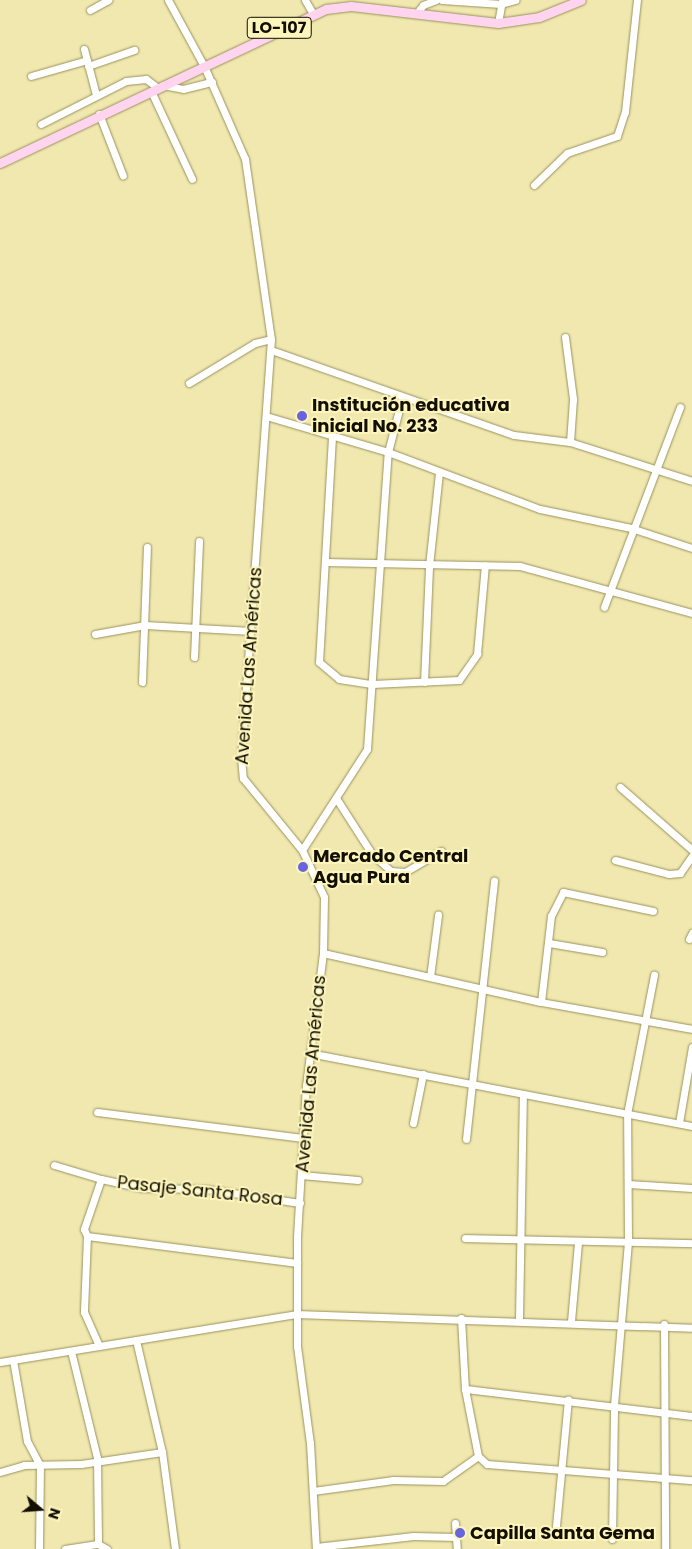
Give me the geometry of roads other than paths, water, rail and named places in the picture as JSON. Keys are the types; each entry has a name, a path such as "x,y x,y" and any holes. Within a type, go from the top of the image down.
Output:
{"main road":[{"name":"LO-107","path":"0,163 99,114 313,14 351,6 498,23 539,17 580,0"}],"street":[{"path":"90,10 108,0"},
{"name":"Avenida Las Américas","path":"168,0 212,82 246,165 271,339 242,778 302,850 324,897 323,952 309,1053 303,1138 296,1314 313,1492 316,1548"},
{"path":"305,0 313,14"},
{"path":"416,14 423,5 436,0"},
{"path":"442,0 502,2 515,0"},
{"path":"534,185 567,153 617,136 625,112 637,0"},
{"path":"498,23 502,2"},
{"path":"84,49 96,95"},
{"path":"32,76 134,50"},
{"path":"41,124 96,95 138,78 157,88 177,89 212,82"},
{"path":"157,88 192,179"},
{"path":"99,114 123,176"},
{"path":"565,337 572,392 570,442"},
{"path":"189,382 255,343 271,339"},
{"path":"271,350 402,398 514,435 570,442 692,481"},
{"path":"302,850 367,749 388,452 402,398"},
{"path":"604,607 654,468 680,407"},
{"path":"266,416 388,452 540,509 632,528 692,548"},
{"path":"332,437 319,662 338,679 372,684 459,680 475,659 485,565"},
{"path":"424,682 429,566 440,473"},
{"path":"194,657 199,541"},
{"path":"142,682 147,547"},
{"path":"324,562 429,566 485,565 542,570 692,613"},
{"path":"94,634 144,625 194,625 251,631"},
{"path":"620,787 692,850"},
{"path":"336,798 372,854 392,871 405,872 441,851"},
{"path":"615,860 669,874 680,873 692,856"},
{"path":"466,1139 494,882"},
{"path":"542,1002 551,916 563,892 653,911"},
{"path":"430,977 438,915"},
{"path":"549,942 602,952"},
{"path":"323,952 542,1002 692,1029"},
{"path":"612,1539 614,1405 623,1322 628,1242 627,1114 643,1020 654,975"},
{"path":"679,1123 692,1047"},
{"path":"309,1053 692,1126"},
{"path":"413,1123 423,1074"},
{"path":"519,1319 523,1094"},
{"path":"97,1112 303,1138"},
{"name":"Pasaje Santa Rosa","path":"54,1165 101,1179 142,1188 206,1189 300,1203"},
{"path":"301,1175 358,1180"},
{"path":"99,1346 84,1312 87,1236 84,1229 101,1179"},
{"path":"628,1184 692,1188"},
{"path":"87,1236 297,1263"},
{"path":"465,1238 578,1242 692,1243"},
{"path":"571,1321 578,1242"},
{"path":"0,1362 296,1314 623,1322 664,1324 692,1328"},
{"path":"460,1318 465,1389 478,1456 487,1464 613,1472 692,1480"},
{"path":"664,1324 663,1476 665,1549"},
{"path":"136,1340 162,1452 175,1549"},
{"path":"71,1351 97,1458 98,1544"},
{"path":"13,1360 28,1442 40,1465 39,1549"},
{"path":"465,1389 614,1405 692,1416"},
{"path":"556,1526 568,1400"},
{"path":"0,1472 40,1465 162,1452"},
{"path":"313,1492 393,1480 443,1481 478,1456"},
{"path":"455,1523 457,1549"},
{"path":"316,1548 413,1536 456,1537"},
{"path":"66,1549 98,1544 106,1549"}],"place":[{"name":"Institución educativa inicial No. 233","path":"302,416"},
{"name":"Mercado Central Agua Pura","path":"303,867"},
{"name":"Capilla Santa Gema","path":"460,1533"}]}
